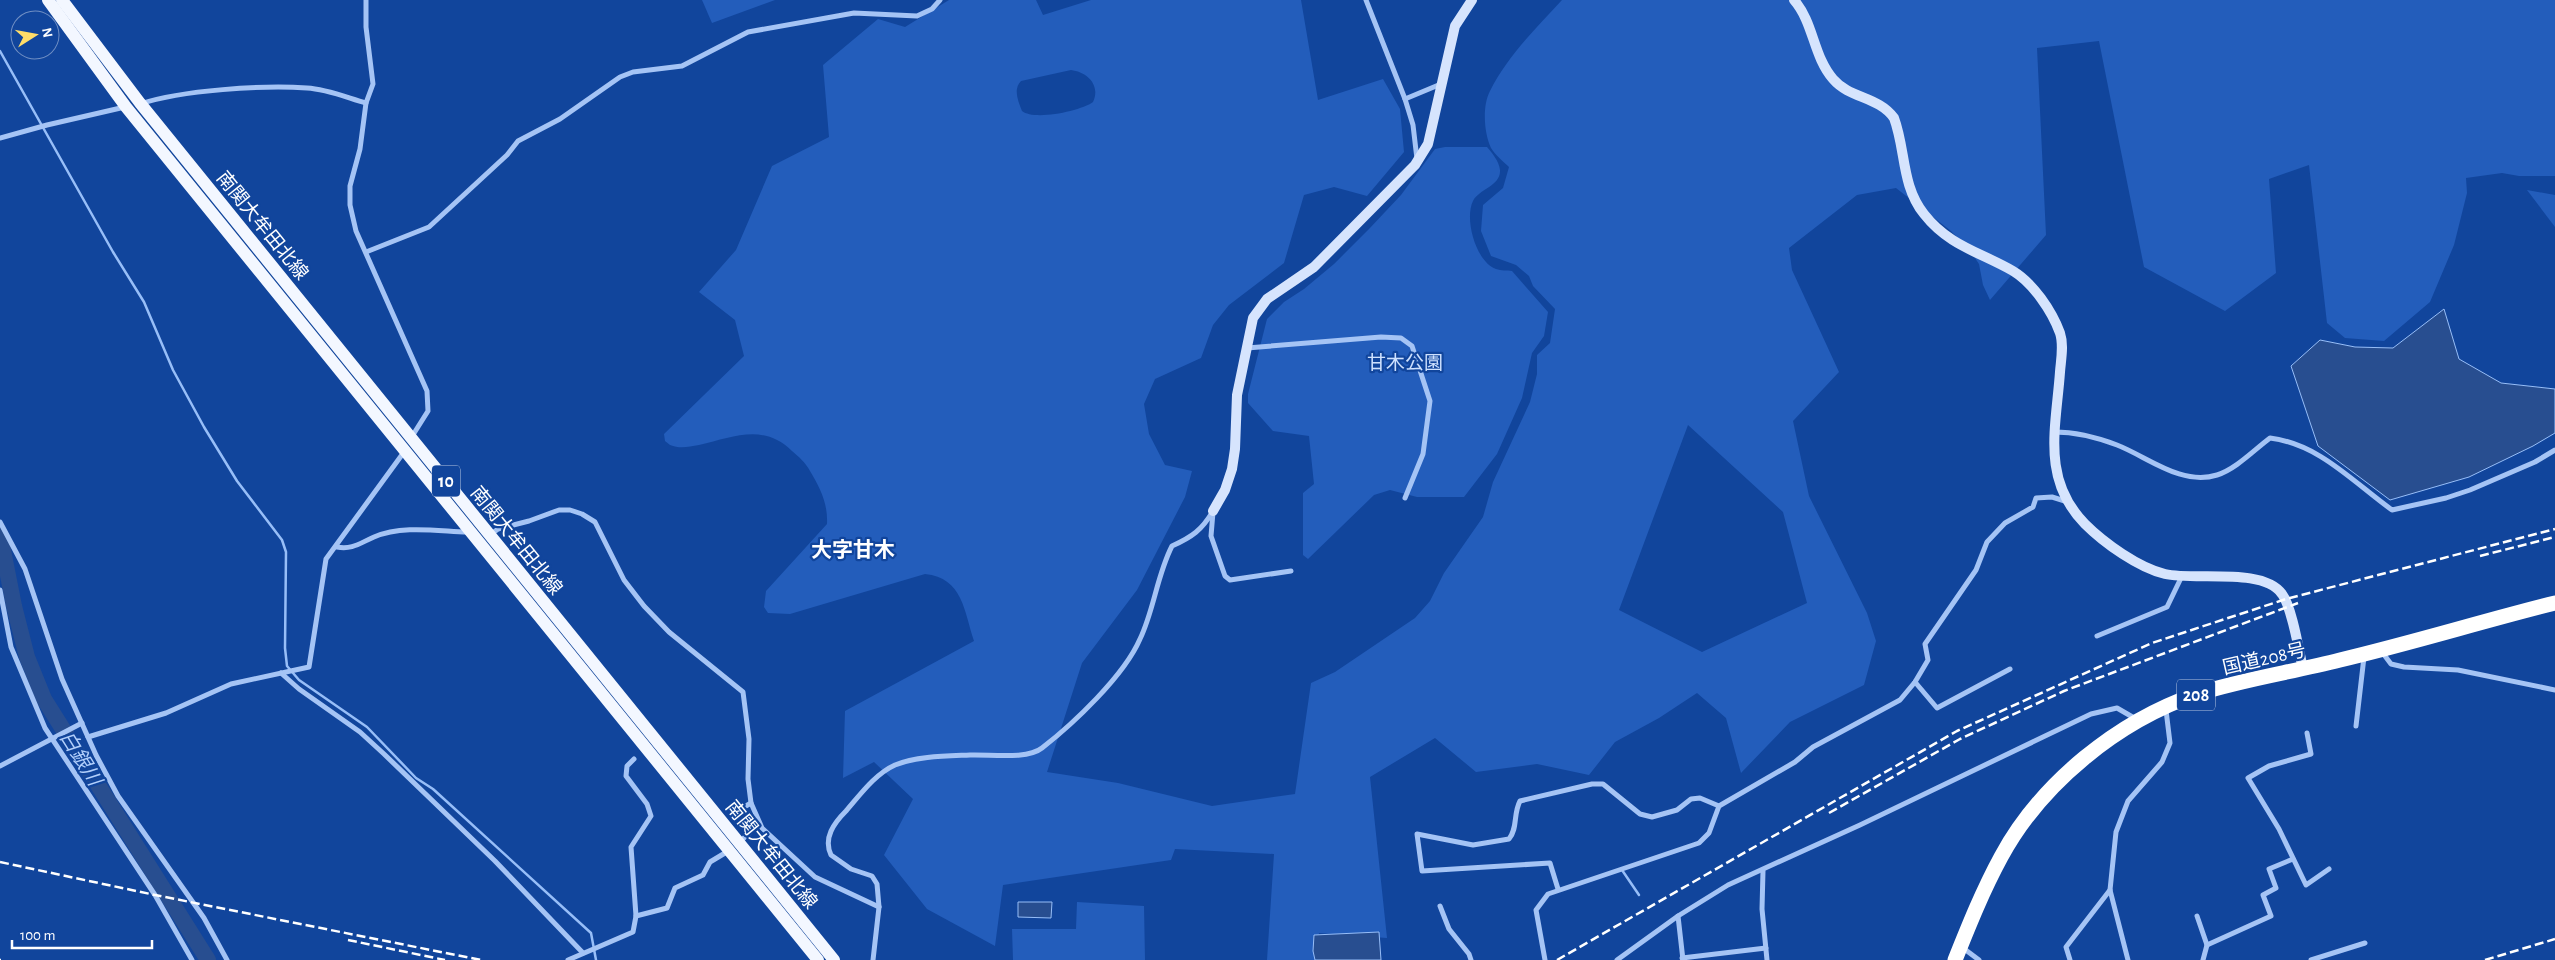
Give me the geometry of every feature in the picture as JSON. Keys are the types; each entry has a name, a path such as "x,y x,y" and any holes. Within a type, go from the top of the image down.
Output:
{"highway":[{"name":"国道208号","path":"1958,953 1984,890 2002,855 2020,827 2058,783 2096,749 2138,720 2197,695 2380,650 2555,602"}],"main road":[{"name":"南関大牟田北線","path":"48,0 126,107 408,443 489,536 734,847 818,960"},
{"name":"南関大牟田北線","path":"62,0 140,104 408,443 471,532 734,847 834,960"}],"street":[{"path":"88,737 166,713 232,684 309,666 326,559 337,547 358,512 408,443 428,411 427,391 356,231 350,205 350,186 360,149 366,103 373,84 366,27 366,0"},
{"path":"366,252 429,227 507,154 518,141 560,119 620,77 633,72 682,66 748,32 854,13 917,16 932,9 940,0"},
{"path":"1366,0 1405,99 1413,125 1417,160"},
{"path":"873,960 879,907 878,884 872,876 840,862 828,848 831,831 838,819 880,774 895,765 912,760 970,755 1017,755 1039,751 1064,731 1130,658 1141,638 1172,546 1194,536 1203,528 1225,490 1236,449 1236,395 1253,318 1260,306 1314,267 1415,165 1428,144 1455,26 1472,0"},
{"path":"1794,0 1807,19 1823,64 1831,77 1846,90 1876,101 1887,108 1894,118 1911,193 1925,215 1954,243 2015,272 2036,294 2055,321 2061,335 2062,350 2053,432 2054,464 2061,488 2078,517 2100,538 2146,568 2166,574 2183,576 2256,579 2276,588 2286,599 2303,669"},
{"path":"1405,99 1441,84"},
{"path":"0,138 47,125 140,104 160,97 248,89 309,88 366,103"},
{"path":"1247,348 1380,337 1401,338 1412,346 1430,401 1423,454 1405,498"},
{"path":"2053,432 2075,432 2118,446 2162,468 2203,477 2218,474 2270,438 2288,440 2317,453 2392,510 2446,498 2470,490 2535,462 2555,450"},
{"path":"1545,960 1536,910 1548,894 1558,889 1699,843 1709,833 1719,806 1796,762 1812,747 1900,700 1915,682 1928,660 1925,644 1976,570 1987,542 2005,523 2033,507 2036,498 2052,498 2068,502"},
{"path":"337,547 346,549 357,546 374,537 397,530 471,532 489,536 498,529 529,521 559,510 570,510 582,514 595,522 624,580 644,606 669,632 743,692 749,739 748,779 751,803 762,828 815,878 879,907"},
{"path":"1213,511 1212,536 1225,576 1230,580 1291,571"},
{"path":"0,522 25,569 62,679 88,737 118,796 204,918 228,960"},
{"path":"2097,636 2116,626 2167,607 2183,576"},
{"path":"0,590 12,648 53,737 155,895 192,960"},
{"path":"2380,650 2391,664 2404,667 2458,670 2555,690"},
{"path":"2356,726 2364,654"},
{"path":"1915,682 1936,708 2010,669"},
{"path":"281,673 299,689 360,732 384,754 495,861 583,953"},
{"path":"1617,960 1678,916 1728,885 1763,871 2091,714 2117,708 2138,720"},
{"path":"2128,960 2110,890 2116,832 2128,801 2162,762 2170,743 2165,708"},
{"path":"0,766 82,723"},
{"path":"2307,733 2310,754 2269,766 2248,778 2279,828 2306,885 2329,869"},
{"path":"568,960 634,932 636,916 631,847 652,816 647,804 626,776 626,766 634,759"},
{"path":"1558,889 1550,863 1422,871 1417,834 1473,845 1509,839 1515,832 1514,811 1520,801 1592,784 1603,784 1640,814 1652,817 1678,810 1690,799 1700,798 1719,806"},
{"path":"636,916 667,908 675,888 703,875 710,862 734,847 749,834 740,810 751,803"},
{"path":"2207,945 2272,916 2263,894 2276,888 2269,869 2293,859"},
{"path":"1763,871 1762,909 1767,960"},
{"path":"2070,960 2066,947 2110,890"},
{"path":"1440,906 1449,929 1469,954 1471,960"},
{"path":"1678,916 1682,959 1766,948"},
{"path":"2197,916 2207,945 2203,960"},
{"path":"2311,960 2365,943"},
{"path":"1958,953 1979,960"}],"green space":[{"path":"702,0 775,0 712,23"},
{"path":"949,0 1036,0 1043,15 1091,0 1301,0 1318,100 1383,79 1400,109 1404,152 1367,196 1334,187 1304,195 1284,263 1229,305 1213,325 1201,358 1155,379 1144,404 1149,434 1165,465 1192,471 1185,497 1137,590 1082,663 1047,772 1118,783 1212,806 1295,794 1311,683 1335,672 1415,618 1430,601 1444,573 1483,517 1493,482 1530,402 1537,374 1537,355 1550,343 1555,309 1533,286 1529,276 1516,265 1491,256 1481,231 1483,205 1503,188 1509,167 1491,148 1489,142 1485,127 1487,97 1505,66 1562,0 2555,0 2555,176 2519,176 2502,173 2466,178 2467,193 2454,245 2430,302 2384,341 2345,338 2327,323 2309,165 2269,179 2276,273 2225,311 2144,267 2099,41 2037,48 2046,235 1990,300 1983,285 1979,264 1971,252 1951,231 1896,188 1857,195 1789,248 1792,270 1839,372 1793,421 1809,496 1867,613 1876,641 1864,685 1790,722 1741,773 1726,718 1697,693 1659,718 1615,742 1589,775 1537,764 1476,772 1435,738 1370,777 1387,938 1319,933 1316,960 1267,960 1274,854 1175,849 1171,860 1003,885 995,946 927,909 884,855 913,799 874,762 843,778 845,711 974,641 964,608 955,589 938,577 925,574 790,614 768,613 764,607 766,591 827,524 823,496 817,483 804,462 781,442 770,437 748,434 681,447 670,445 665,441 664,434 744,356 735,320 699,292 736,250 772,166 829,137 823,65 878,19 905,27","holes":["1071,70 1082,73 1091,80 1095,90 1093,102 1079,109 1058,114 1036,115 1022,111 1017,91 1021,81","1688,425 1783,512 1807,603 1702,652 1619,610"]},
{"name":"甘木公園","path":"1445,147 1487,147 1497,160 1500,170 1497,180 1473,201 1470,218 1471,229 1478,249 1489,265 1498,270 1512,271 1548,312 1544,336 1532,353 1522,398 1497,454 1464,497 1417,497 1390,490 1374,495 1308,559 1303,555 1303,493 1314,484 1309,436 1273,431 1248,403 1248,394 1267,319 1284,302 1304,289 1334,264 1401,195 1435,149"},
{"path":"2527,190 2555,195 2555,227"},
{"path":"1077,902 1144,906 1145,960 1013,960 1012,929 1076,929"}],"shaded area":[{"path":"2444,309 2459,359 2501,383 2555,389 2555,433 2533,446 2469,477 2390,500 2318,446 2291,366 2320,340 2355,347 2393,348"},
{"path":"1018,902 1052,902 1051,918 1018,917"},
{"path":"1379,932 1381,960 1315,960 1313,951 1314,935"}],"waterway":[{"path":"0,51 113,252 144,302 173,370 204,427 237,481 282,540 286,552 285,648 287,666 299,680 367,727 416,778 433,789 591,933 596,960"},
{"name":"白銀川","path":"0,535 14,606 27,657 44,699 208,960"},
{"path":"1622,870 1639,895"}],"railway":[{"path":"1557,960 1957,731 2152,643 2286,599 2555,529"},
{"path":"2480,556 2555,537"},
{"path":"1829,813 1960,739 2064,691 2298,603"},
{"path":"0,862 481,960"},
{"path":"2485,960 2555,939"},
{"path":"348,940 445,960"}],"district":[{"name":"大字甘木","path":"853,550"}]}
